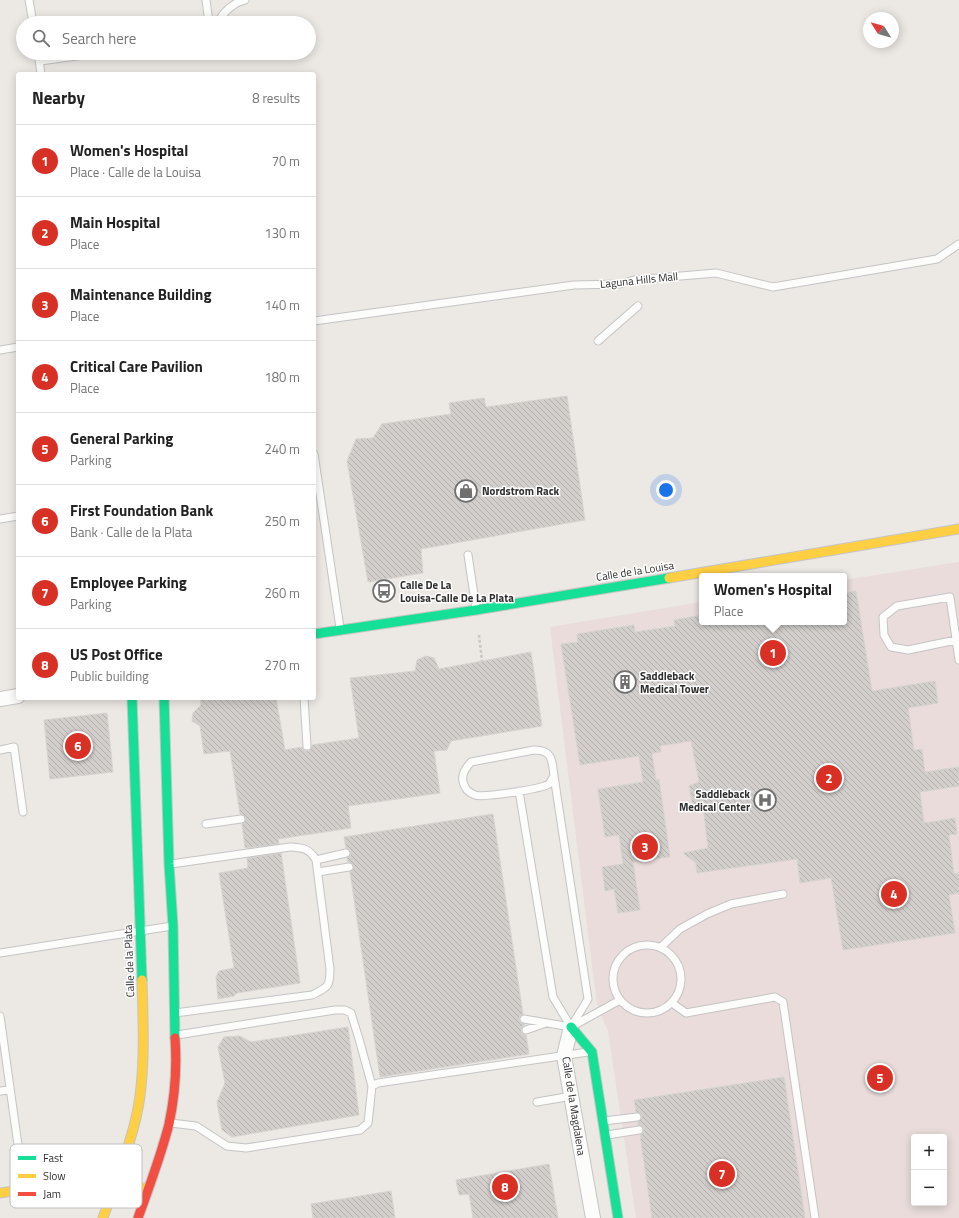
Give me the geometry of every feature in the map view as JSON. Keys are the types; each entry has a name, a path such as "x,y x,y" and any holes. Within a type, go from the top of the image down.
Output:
{"street":[{"name":"Calle de la Louisa","path":"316,634 476,610 959,529"},
{"path":"0,699 16,696"},
{"name":"Calle de la Plata","path":"128,1144 140,1097 144,1052 132,700"},
{"path":"142,1206 158,1161 169,1123 175,1079 176,1036 174,1013 173,926 169,864 164,700"},
{"path":"571,1027 592,1052 618,1218"},
{"name":"Calle de la Magdalena","path":"571,1027 564,1056 593,1218"},
{"path":"142,1188 148,1189"},
{"path":"0,1193 10,1191"},
{"name":"Calle de la Plata","path":"103,1218 107,1208"},
{"path":"138,1218 141,1208"}],"lane":[{"path":"29,0 32,16"},
{"path":"206,0 208,16"},
{"path":"222,16 228,10 245,0"},
{"path":"39,60 41,72"},
{"name":"Laguna Hills Mall","path":"316,321 574,285 620,284 634,280 716,273 773,287 937,259 959,244"},
{"path":"598,341 638,306"},
{"path":"0,350 16,347"},
{"path":"316,468 340,630"},
{"path":"0,519 16,516"},
{"path":"468,555 476,610"},
{"path":"956,640 908,650 891,647 884,635 883,617 897,606 950,597 959,660"},
{"path":"304,700 307,746"},
{"path":"0,750 14,747 23,812"},
{"path":"554,776 550,783 545,786 483,796 475,795 469,792 462,782 463,772 471,762 534,750 544,750 550,755 552,760 588,999 571,1027"},
{"path":"519,791 552,997 571,1027"},
{"path":"206,824 241,819"},
{"path":"169,864 290,847 304,848 312,854 316,860 330,969 330,982 324,989 312,995 174,1013"},
{"path":"316,860 346,853"},
{"path":"318,872 349,867"},
{"path":"661,947 680,929 706,914 731,904 783,894"},
{"path":"0,953 173,926"},
{"path":"650,944 661,947 674,957 682,974 678,994 672,1003 662,1010 651,1013 640,1013 629,1008 620,1000 615,990 613,979 615,968 620,958 628,950 638,946 650,944"},
{"path":"672,1003 686,1013 775,996 783,1002 816,1218"},
{"path":"524,1019 571,1027 620,1000"},
{"path":"169,1123 196,1126 227,1146 246,1148 360,1130 368,1123 372,1086 350,1013 345,1010 335,1010 176,1036"},
{"path":"0,1016 18,1144"},
{"path":"526,1030 546,1023"},
{"path":"372,1086 378,1083 592,1052"},
{"path":"0,1091 10,1090"},
{"path":"536,1102 572,1096"},
{"path":"603,1122 637,1118"},
{"path":"605,1136 639,1130"}],"path":[{"path":"479,635 482,661"}],"shaded area":[{"name":"Saddleback Medical Center","path":"959,562 959,1218 636,1218 608,1031 597,1004 550,627 699,602 699,625 847,625 847,580"}],"building":[{"name":"Nordstrom Rack","path":"567,396 585,520 421,549 423,573 368,582 347,461 356,439 373,438 382,424 451,414 449,403 484,398 486,407"},
{"path":"856,591 872,691 935,681 938,703 908,708 914,750 922,749 925,772 959,767 959,786 920,792 924,823 955,818 957,834 949,835 954,874 959,873 959,893 949,895 955,933 843,950 831,878 800,883 797,859 697,873 696,863 683,853 708,848 703,806 693,808 689,786 699,782 691,741 660,746 661,752 652,753 656,780 659,779 670,857 633,862 640,910 618,913 614,889 605,891 602,867 623,864 619,835 605,837 598,789 643,782 639,756 580,765 561,644 578,642 577,634 634,625 635,632 675,626 674,620 699,616 699,625 847,625 847,592"},
{"path":"531,652 542,726 451,741 447,750 434,751 440,793 348,806 351,828 278,839 279,844 245,848 242,824 246,818 240,814 230,751 204,754 200,726 192,721 193,713 201,705 200,700 276,700 285,750 302,747 304,750 308,751 311,749 312,745 359,738 350,678 415,671 417,660 426,656 434,658 439,669"},
{"path":"107,713 113,772 50,779 44,720"},
{"path":"493,814 523,1014 520,1016 519,1020 521,1023 525,1024 521,1031 526,1035 529,1054 380,1077 350,872 354,867 353,864 348,862 347,858 350,856 351,852 346,848 344,837"},
{"path":"281,853 300,983 237,993 234,996 218,999 216,977 219,971 234,968 219,873 248,868 247,858"},
{"path":"348,1027 359,1115 232,1137 222,1130 217,1102 225,1083 218,1047 224,1037 240,1036 251,1042"},
{"path":"784,1077 805,1218 652,1218 640,1135 644,1130 643,1127 638,1125 638,1122 642,1116 636,1112 634,1100"},
{"path":"549,1164 558,1218 473,1218 469,1194 459,1195 456,1180"},
{"path":"391,1191 395,1218 313,1218 311,1204"}],"traffic: fast":[{"path":"316,634 476,610 669,578"},
{"path":"132,700 142,980"},
{"path":"164,700 169,864 173,926 175,1038"},
{"path":"571,1027 592,1052 618,1218"}],"traffic: slow":[{"path":"669,578 959,529"},
{"path":"129,1144 138,1111 142,1081 142,980"},
{"path":"142,1188 148,1189"},
{"path":"0,1193 10,1191"},
{"path":"103,1218 107,1208"}],"traffic: jam":[{"path":"142,1207 159,1160 169,1124 175,1081 175,1038"},
{"path":"138,1218 142,1208"}],"place":[{"name":"Nordstrom Rack","path":"466,491"},
{"name":"Calle De La Louisa-Calle De La Plata","path":"384,591"},
{"name":"Women's Hospital","path":"773,653"},
{"name":"Saddleback Medical Tower","path":"625,682"},
{"name":"First Foundation Bank","path":"78,746"},
{"name":"Main Hospital","path":"829,778"},
{"name":"Saddleback Medical Center","path":"765,800"},
{"name":"Maintenance Building","path":"645,847"},
{"name":"Critical Care Pavilion","path":"894,894"},
{"name":"General Parking","path":"880,1078"},
{"name":"Employee Parking","path":"722,1174"},
{"name":"US Post Office","path":"505,1187"}]}
